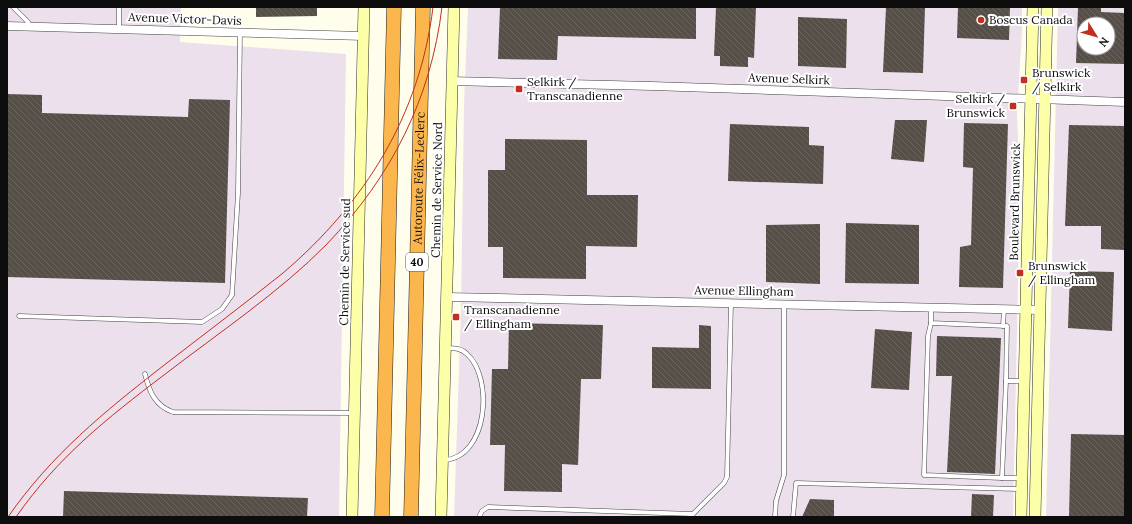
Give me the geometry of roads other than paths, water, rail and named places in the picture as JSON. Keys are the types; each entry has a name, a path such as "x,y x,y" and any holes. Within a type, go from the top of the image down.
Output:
{"highway":[{"name":"40","path":"382,517 394,7"},
{"name":"Autoroute Félix-Leclerc","path":"411,517 423,7"}],"main road":[{"name":"Chemin de Service sud","path":"352,517 364,7"},
{"name":"Chemin de Service Nord","path":"441,517 448,297 454,7"},
{"name":"Boulevard Brunswick","path":"1033,7 1031,100 1035,517"},
{"name":"Boulevard Brunswick","path":"1021,517 1024,381 1034,316 1045,100 1047,7"}],"street":[{"name":"Avenue Victor-Davis","path":"7,26 363,36"},
{"name":"Avenue Selkirk","path":"452,81 652,86 1125,102"},
{"name":"Avenue Ellingham","path":"448,297 1004,309 1034,316"}],"lane":[{"path":"13,7 28,22 30,27"},
{"path":"119,30 120,7"},
{"path":"19,316 202,322 222,309 232,295 238,193 240,33"},
{"path":"479,517 482,511 488,507 691,515 724,483 727,477 730,303"},
{"path":"775,517 776,501 784,475 784,304"},
{"path":"932,307 928,336 924,476 1002,478 1022,483"},
{"path":"1003,326 1004,309"},
{"path":"931,323 1007,326 1002,478"},
{"path":"443,460 454,459 463,454 473,443 480,424 483,401 480,378 472,359 463,351 446,348"},
{"path":"145,374 150,392 154,399 163,408 173,412 354,413"},
{"path":"1006,381 1024,381"},
{"path":"794,517 796,483 1022,483"}],"tram line":[{"path":"8,517 60,454 99,418 141,383 283,273 312,246 339,217 363,187 384,154 401,120 416,84 426,47 433,7"},
{"path":"16,517 32,495 66,457 84,440 122,407 269,296 309,262 350,218 389,164 418,105 437,41 442,7"}],"place":[{"name":"Boscus Canada","path":"981,20"},
{"name":"Brunswick / Selkirk","path":"1024,80"},
{"name":"Selkirk / Transcanadienne","path":"519,89"},
{"name":"Selkirk / Brunswick","path":"1013,106"},
{"name":"Brunswick / Ellingham","path":"1020,273"},
{"name":"Transcanadienne / Ellingham","path":"456,317"}]}
